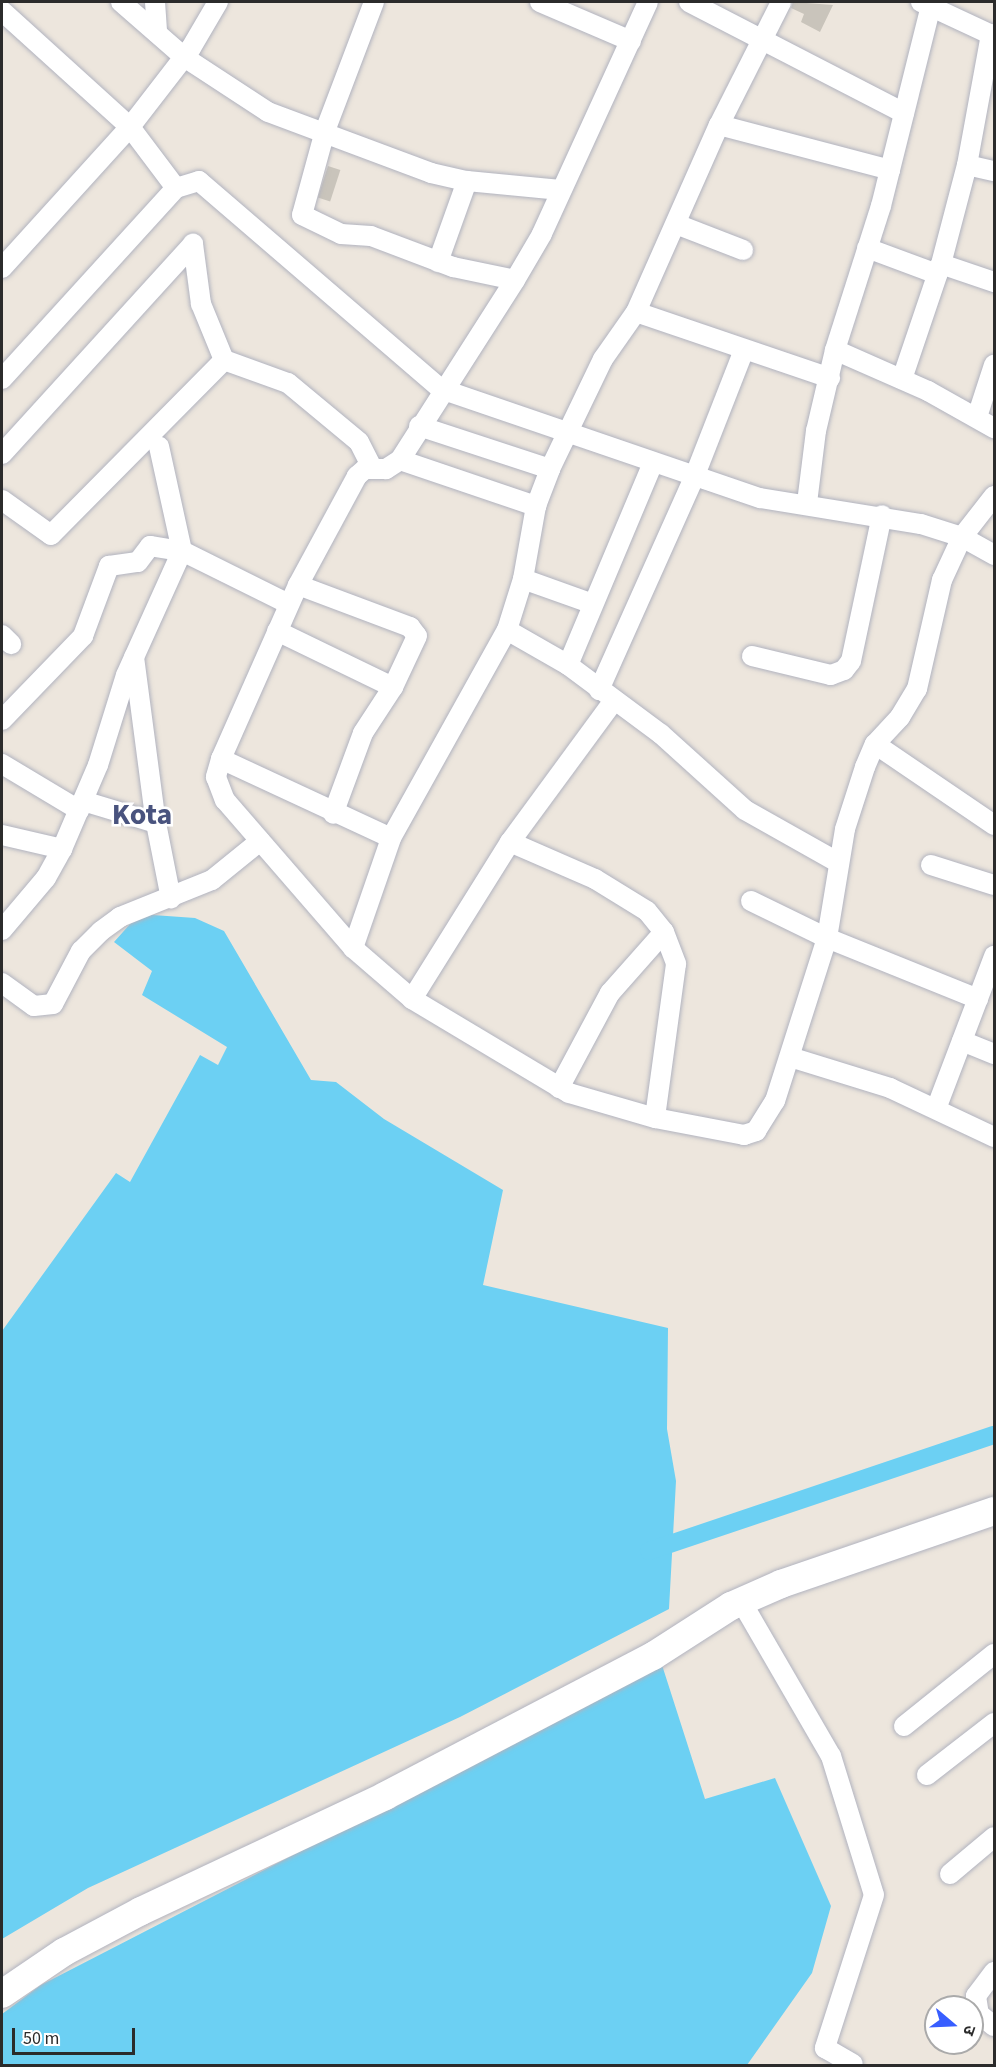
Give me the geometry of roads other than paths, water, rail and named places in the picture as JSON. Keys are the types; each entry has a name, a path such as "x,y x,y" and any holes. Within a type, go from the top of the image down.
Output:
{"street":[{"path":"121,2 184,57 268,112 325,130 431,173 467,181 561,190"},
{"path":"155,2 157,33"},
{"path":"2,268 130,127 184,57 218,2"},
{"path":"374,2 325,130 301,206 307,221 340,234 388,240 438,262 515,280"},
{"path":"540,2 631,41"},
{"path":"648,2 561,190 515,280 441,389 400,460 386,469 372,467 357,476 289,604 221,759 218,789 353,948 412,999 558,1088 655,1118 744,1135 756,1131 775,1101 827,938 845,829 875,744 900,717 917,689 932,608 962,537 987,521 994,496"},
{"path":"353,948 391,838 507,630 523,579 536,506 550,469 603,358 636,312 719,126 781,2"},
{"path":"696,3 904,113"},
{"path":"807,503 816,431 835,350 890,170 928,3 993,35 967,165 939,269 902,380"},
{"path":"2,11 130,127 176,188"},
{"path":"719,126 890,170"},
{"path":"967,165 994,171"},
{"path":"2,380 176,188 199,181 209,186 441,389 567,435 760,498 882,515 962,537 994,555"},
{"path":"438,262 467,181"},
{"path":"676,224 743,250"},
{"path":"2,454 193,244 201,304 224,360 288,383 359,442 372,467"},
{"path":"867,248 994,282"},
{"path":"636,312 830,378"},
{"path":"412,999 510,842 606,696 744,350"},
{"path":"835,350 902,380 977,417 994,428"},
{"path":"2,500 51,535 224,360"},
{"path":"977,417 994,365"},
{"path":"419,426 550,469"},
{"path":"2,930 46,878 62,849 81,805 134,657 182,551 159,447"},
{"path":"400,460 536,506"},
{"path":"568,664 653,463"},
{"path":"752,656 831,675 844,670 851,661 882,515"},
{"path":"2,720 83,636 112,562 133,564 155,544 182,551 289,604"},
{"path":"523,579 593,604"},
{"path":"298,585 416,630 393,687 363,733 333,813"},
{"path":"507,630 568,664 606,696 661,734 745,810 839,863"},
{"path":"277,632 393,687"},
{"path":"134,657 156,823 171,899"},
{"path":"875,744 994,825"},
{"path":"221,759 391,838"},
{"path":"2,765 81,805 156,823"},
{"path":"2,835 62,849"},
{"path":"2,984 34,1006 53,1004 81,951 101,931 120,917 171,899 212,880 260,841"},
{"path":"510,842 595,879 647,911 664,932 676,964 655,1118"},
{"path":"931,865 994,885"},
{"path":"751,901 827,938 978,999"},
{"path":"558,1088 610,993 664,932"},
{"path":"936,1109 994,956"},
{"path":"962,1041 994,1054"},
{"path":"790,1057 890,1088 994,1137"},
{"path":"2,1994 64,1952 141,1911 385,1796 653,1656 741,1601 994,1511"},
{"path":"741,1601 831,1756 874,1895 825,2048 853,2064"},
{"path":"904,1726 994,1654"},
{"path":"927,1775 994,1723"},
{"path":"950,1874 994,1837"},
{"path":"994,1972 976,1996 979,2014 994,2026"}],"water":[{"path":"139,914 195,918 224,931 311,1080 336,1082 384,1119 503,1190 483,1285 668,1328 667,1429 676,1481 669,1609 460,1717 88,1888 2,1939 2,1331 116,1173 130,1182 200,1055 218,1065 227,1047 142,995 152,971 114,942"},
{"path":"662,1665 705,1799 775,1778 831,1906 812,1973 747,2065 2,2065 2,2014 41,1985"}],"waterway":[{"path":"649,1551 994,1435"}],"district":[{"name":"Kota","path":"142,815"}]}
